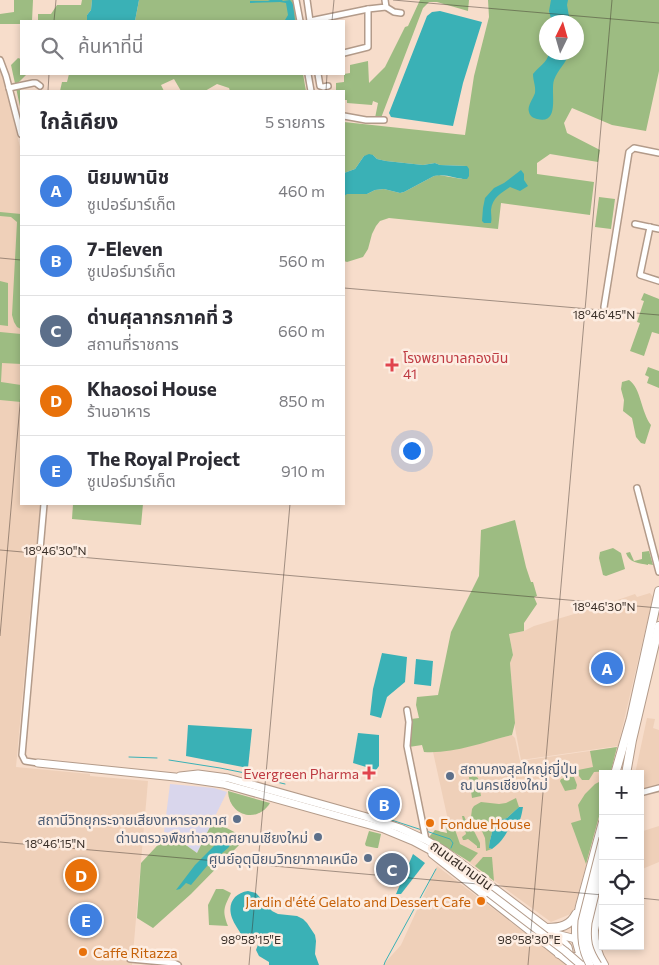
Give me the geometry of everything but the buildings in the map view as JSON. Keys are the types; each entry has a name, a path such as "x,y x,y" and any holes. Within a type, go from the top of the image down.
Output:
{"main road":[{"path":"617,770 631,718 659,591"},
{"path":"626,770 659,626"},
{"name":"ถนนสนามบิน","path":"38,762 175,776 214,782 401,835 425,837 556,934 595,944"},
{"name":"ถนนสนามบิน","path":"425,837 445,858 565,951 582,962"},
{"name":"ถนนสนามบิน","path":"425,837 439,860 573,965"},
{"path":"582,962 576,939 576,926 599,837"},
{"path":"590,965 583,950 582,921 599,854"},
{"path":"598,965 592,956 587,933 599,878"},
{"path":"584,893 587,898 592,900 599,898"},
{"path":"599,905 594,930 595,944 598,955 604,965"},
{"path":"547,928 568,925 580,906"},
{"path":"556,934 568,947 567,953 561,955"},
{"path":"582,962 595,944"},
{"path":"561,955 582,962"}],"street":[{"path":"296,0 300,20"},
{"path":"307,0 310,20"},
{"path":"385,0 386,7"},
{"path":"315,20 386,7 394,12 401,13"},
{"path":"345,53 368,46 368,9"},
{"path":"0,60 20,130"},
{"path":"308,75 311,90"},
{"path":"318,75 320,86 328,86"},
{"path":"9,88 33,83 40,86"},
{"path":"345,116 366,120 384,120"},
{"path":"604,307 629,152 634,148 659,153"},
{"path":"635,224 659,229"},
{"path":"650,227 640,275 659,281"},
{"path":"637,488 659,572"},
{"path":"38,762 25,762 22,755 44,505"},
{"path":"407,710 409,722 407,746 425,837"},
{"path":"644,792 659,788"},
{"path":"130,959 178,965"}],"shaded area":[{"path":"0,68 20,147 20,505 40,505 16,767 148,781 132,965 0,965"},
{"path":"650,593 653,597 618,746 521,760 515,728 510,663 513,655 509,633 524,631 534,626 635,594 637,597"},
{"path":"647,718 655,719 653,728 659,730 659,787 644,792 644,770 636,770"},
{"path":"512,735 515,738 520,761 617,747 611,770 599,770 599,817 573,913 551,922 455,852 433,752 458,749"},
{"path":"170,784 214,788 227,792 197,853 169,833 164,832"},
{"path":"659,826 659,862 644,868 644,860 644,831"},
{"path":"437,866 567,965 383,965 401,945"}],"green space":[{"path":"14,0 33,0 32,20 20,20 20,24 0,24 0,14 14,12"},
{"path":"82,0 92,0 87,20 38,20 38,14 51,14 57,5 81,5"},
{"path":"139,0 294,0 296,20 135,20"},
{"path":"420,0 469,0 468,11 437,2 429,2 423,8 381,118 375,118 378,103 373,101 372,105 347,103 347,100 345,100 345,90 336,90 336,83 344,82 344,75 350,73 350,65 368,61 369,83 385,67 405,27 408,26"},
{"path":"488,0 659,0 659,71 646,131 612,125 572,108 564,123 567,133 600,150 598,162 550,154 537,163 537,174 594,182 590,215 501,203 498,229 389,218 380,221 376,226 368,249 363,257 345,261 346,194 367,194 375,190 384,189 400,193 439,175 462,179 467,166 440,165 435,163 423,165 386,161 377,159 373,155 364,156 355,169 345,173 345,122 465,135 474,76 489,17"},
{"path":"18,58 20,59 20,75 26,75 19,82 20,106 11,65"},
{"path":"69,75 303,75 306,90 230,90 229,88 217,84 207,90 180,90 174,79 161,85 164,90 60,90 62,82 67,82"},
{"path":"599,197 615,199 611,229 595,227"},
{"path":"0,212 20,214 20,328 14,322 12,315 17,222 11,217 0,216"},
{"path":"0,281 8,283 8,326 0,325"},
{"path":"644,293 659,299 659,334 652,332 644,356 630,351 640,323 637,322 644,301 641,300"},
{"path":"0,332 20,334 20,364 2,363 1,382 20,385 20,402 0,400"},
{"path":"648,367 659,371 659,388 647,383 649,377 645,375"},
{"path":"629,380 639,394 645,414 651,425 645,444 641,443 636,437 632,418 623,411 622,382"},
{"path":"73,505 143,505 141,525 72,519"},
{"path":"515,520 526,567 537,596 534,597 537,604 524,623 524,631 509,634 513,655 510,663 515,723 512,735 446,751 424,752 422,745 409,747 411,719 419,718 416,705 417,697 438,695 451,632 479,576 481,530"},
{"path":"613,548 621,553 625,569 606,576 603,575 599,558 600,552"},
{"path":"649,551 653,565 635,562 629,559 626,553 630,552 634,561 642,559 642,552"},
{"path":"617,747 611,770 599,770 599,772 594,772 589,780 582,780 578,770 593,767 590,751"},
{"path":"475,776 478,778 481,796 472,798 469,777"},
{"path":"567,777 574,777 577,785 576,789 565,791 560,781"},
{"path":"599,782 599,817 586,864 571,823 581,820 578,805 595,784"},
{"path":"228,791 270,803 265,810 258,814 244,814 233,806"},
{"path":"516,798 519,807 507,818 493,824 489,848 492,849 486,851 485,838 481,829 471,817 472,809 481,802 499,804"},
{"path":"462,816 464,816 468,825 472,827 480,843 480,848 477,848 468,839 463,840 462,837 466,834"},
{"path":"213,821 246,838 191,894 153,928 137,918 141,863 169,833 197,853"},
{"path":"452,821 460,844 478,853 470,862 429,837 435,830 447,833 445,822"},
{"path":"369,831 381,834 378,848 366,846"},
{"path":"483,857 492,857 494,881 475,866"},
{"path":"216,889 223,889 231,893 225,909 228,926 209,925 208,905"}],"water":[{"path":"92,0 139,0 135,20 87,20 87,15 91,10"},
{"path":"290,0 293,4 295,20 285,20 288,15 286,3 250,3 250,1"},
{"path":"551,0 568,0 569,15 550,15"},
{"path":"440,11 482,22 463,83 453,126 391,117 389,113 427,16 432,12"},
{"path":"546,60 566,60 554,80 552,112 544,120 531,116 529,105 535,93 533,74"},
{"path":"369,154 377,159 386,161 423,165 435,163 440,165 467,166 469,176 467,179 463,179 442,175 434,176 400,193 384,189 375,190 367,194 345,195 345,173 355,169 364,156"},
{"path":"521,170 528,186 520,191 510,187 500,194 492,206 491,223 484,223 482,221 485,198 494,188"},
{"path":"382,653 407,657 405,682 387,697 381,718 370,715 373,689"},
{"path":"416,659 433,661 431,686 414,684"},
{"path":"188,725 252,729 248,768 186,756"},
{"path":"358,733 379,735 379,766 376,770 353,763"},
{"path":"519,807 523,807 521,818 515,827 508,830 495,847 489,848 493,824 507,818"},
{"path":"221,839 229,840 231,844 228,848 207,866 191,885 186,883 176,890 195,865"},
{"path":"413,854 425,863 401,894 396,894"},
{"path":"248,891 256,893 272,911 278,914 297,916 307,923 315,935 315,954 319,965 269,965 269,962 259,956 256,950 259,940 252,942 248,937 251,936 250,933 242,936 233,920 230,908 235,897"}],"waterway":[{"path":"129,757 157,758"},
{"path":"169,760 255,775"},
{"path":"268,780 285,784"},
{"path":"370,813 422,830"},
{"path":"426,831 450,839 453,843 451,848"},
{"path":"384,965 436,869"}],"place":[{"name":"โรงพยาบาลกองบิน 41","path":"392,365"},
{"name":"นิยมพานิช","path":"607,668"},
{"name":"Evergreen Pharma","path":"369,773"},
{"name":"สถานกงสุลใหญ่ญี่ปุ่น ณ นครเชียงใหม่","path":"450,776"},
{"name":"7-Eleven","path":"384,804"},
{"name":"สถานีวิทยุกระจายเสียงทหารอากาศ","path":"237,819"},
{"name":"Fondue House","path":"430,823"},
{"name":"ด่านตรวจพืชท่าอากาศยานเชียงใหม่","path":"318,837"},
{"name":"ศูนย์อุตุนิยมวิทยาภาคเหนือ","path":"368,858"},
{"name":"ด่านศุลากรภาคที่ 3","path":"392,869"},
{"name":"Khaosoi House","path":"81,875"},
{"name":"Jardin d'été Gelato and Dessert Cafe","path":"481,901"},
{"name":"The Royal Project","path":"86,920"},
{"name":"Caffe Ritazza","path":"83,952"}]}
